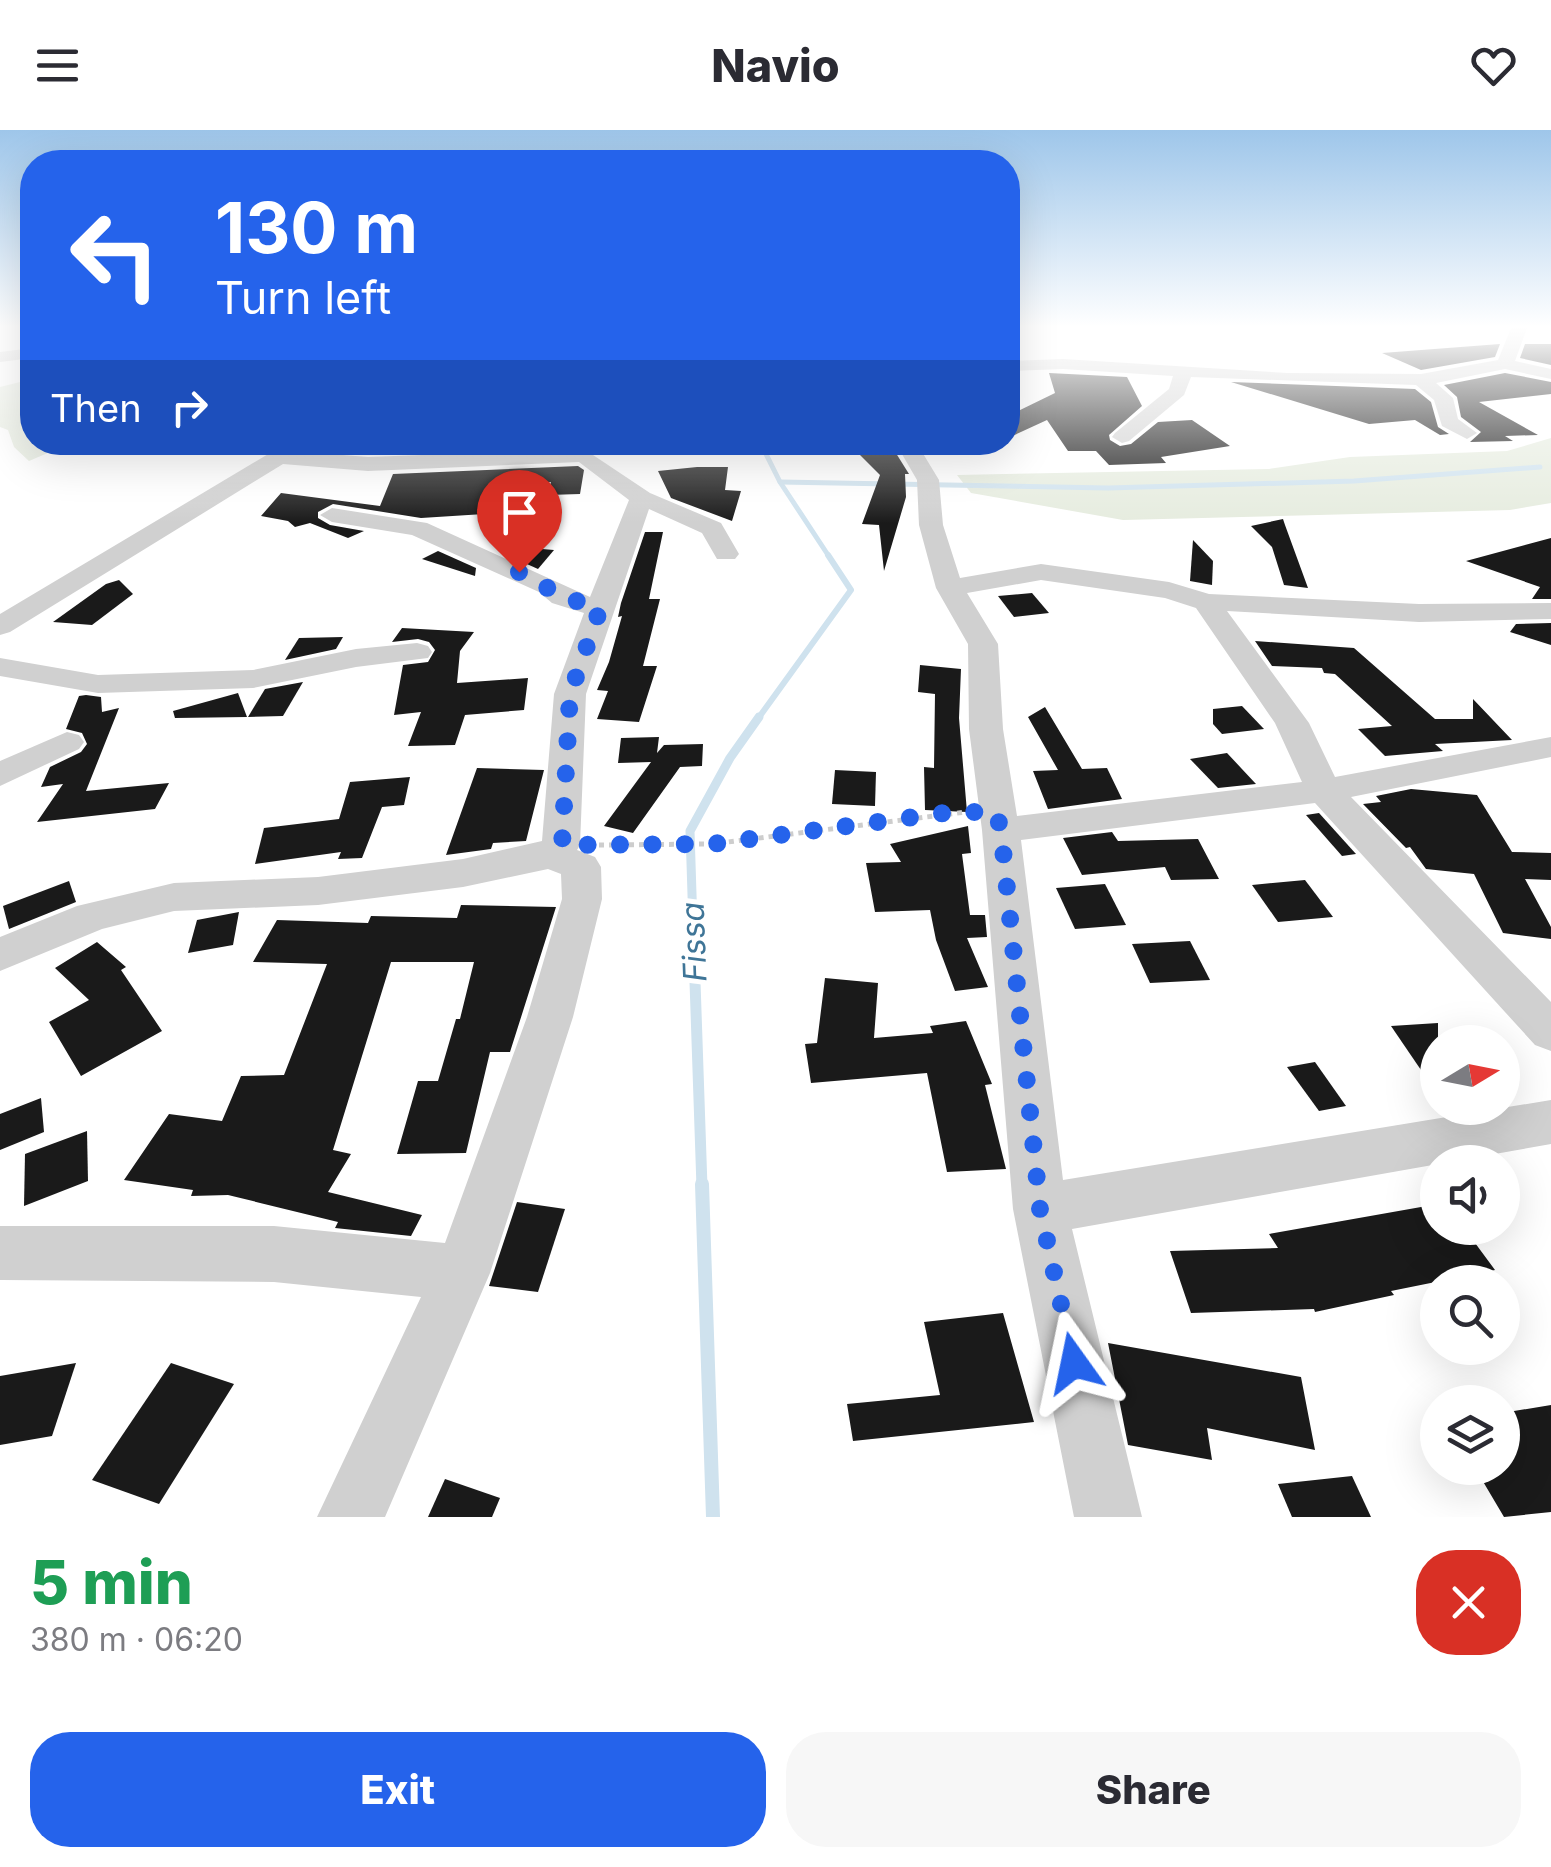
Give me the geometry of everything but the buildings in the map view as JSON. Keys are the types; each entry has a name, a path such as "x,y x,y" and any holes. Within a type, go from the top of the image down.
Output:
{"street":[{"path":"1122,437 1174,393"},
{"path":"1437,393 1443,398 1448,422 1466,433"},
{"path":"0,626 275,455"},
{"path":"307,455 338,463 368,464 502,455"},
{"path":"597,455 642,498 712,528 726,554"},
{"path":"913,455 928,480 931,525 950,588 983,644 986,729 1040,1209 1108,1517"},
{"path":"556,850 570,694 642,498"},
{"path":"332,514 418,528 549,586 562,596 600,609"},
{"path":"950,588 1041,572 1169,590 1206,602 1419,613 1551,611"},
{"path":"1206,602 1292,723 1324,791 1551,1032"},
{"path":"0,667 98,684 253,679 356,658 417,652"},
{"path":"0,776 67,742"},
{"path":"998,821 1324,791 1551,747"},
{"path":"3,949 92,916 174,898 318,891 463,873 556,850 581,867 582,899 550,1017 462,1273 350,1517"},
{"path":"1040,1209 1551,1122"},
{"path":"0,1252 274,1254 462,1273"}],"path":[{"path":"556,850 712,844 952,812 998,821"}],"shaded area":[{"path":"0,393 20,393 20,453 8,430 0,427"},
{"path":"1551,438 1551,503 1510,510 1123,520 971,493 957,475 1269,469 1350,457 1507,451"}],"waterway":[{"name":"Fissa","path":"766,455 780,482"},
{"path":"780,482 1108,488 1354,481 1540,467"},
{"name":"Fissa","path":"780,482 830,558"},
{"name":"Fissa","path":"757,720 851,590 828,555"},
{"name":"Fissa","path":"693,926 690,831 730,758 759,717"},
{"name":"Fissa","path":"693,923 702,1187"},
{"name":"Fissa","path":"702,1184 713,1517"}],"route":[{"path":"519,572 562,596 600,609 570,694 562,845 712,844 952,812 996,812 1040,1209 1074,1363"}]}
